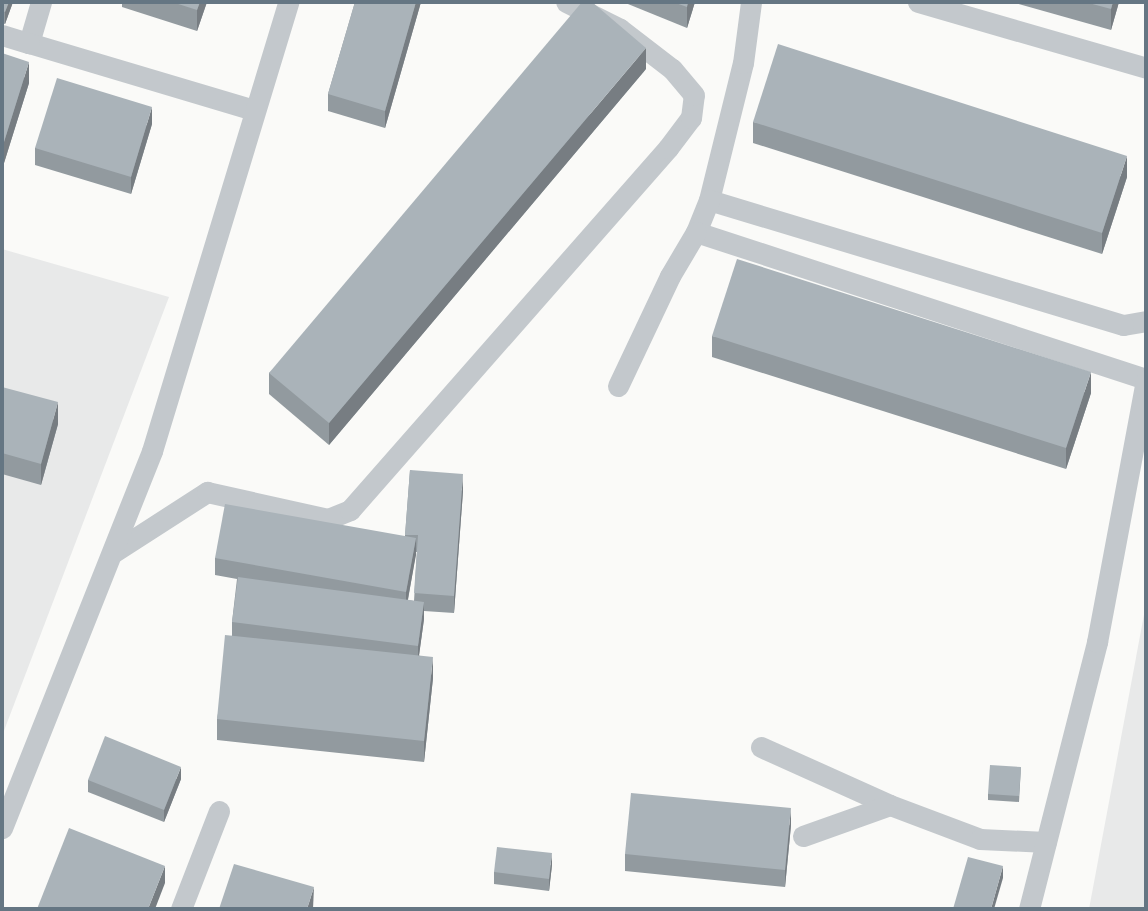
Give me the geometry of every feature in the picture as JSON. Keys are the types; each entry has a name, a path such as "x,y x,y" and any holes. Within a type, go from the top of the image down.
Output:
{"lane":[{"path":"29,43 41,2"},
{"path":"2,828 152,451 288,2"},
{"path":"114,552 207,492 328,519 350,510 668,148 691,118 694,95 672,69 620,29 566,2"},
{"path":"618,386 670,276 696,232 709,200 743,63 751,2"},
{"path":"918,2 953,7 1146,68"},
{"path":"2,35 254,110"},
{"path":"709,200 1123,325 1146,321"},
{"path":"696,232 1146,380 1097,642 1029,909"},
{"path":"761,747 890,805 981,839 1046,842"},
{"path":"803,836 890,805"},
{"path":"181,909 219,811"}],"shaded area":[{"path":"2,249 169,297 2,736"},
{"path":"1146,604 1146,909 1089,909"}],"building":[{"path":"2,2 9,2 5,12 2,11"},
{"path":"172,2 200,2 197,10"},
{"path":"355,2 416,2 385,111 328,94"},
{"path":"582,2 592,2 646,48 329,423 269,373"},
{"path":"673,2 688,2 687,7"},
{"path":"1085,2 1113,2 1111,9"},
{"path":"778,44 1127,156 1102,233 753,122"},
{"path":"2,53 29,62 4,142 2,141"},
{"path":"57,78 152,107 131,177 35,148"},
{"path":"737,259 1091,372 1066,448 712,336"},
{"path":"2,387 58,402 41,464 2,453"},
{"path":"410,470 463,474 454,596 414,593 418,535 405,535"},
{"path":"225,504 416,538 406,592 215,558"},
{"path":"238,577 424,602 418,646 232,622"},
{"path":"225,635 433,657 424,741 217,719"},
{"path":"105,736 181,767 164,810 88,780"},
{"path":"990,765 1021,767 1019,796 988,794"},
{"path":"631,793 791,808 785,870 625,854"},
{"path":"69,828 165,866 148,909 37,909"},
{"path":"497,847 552,853 549,879 494,872"},
{"path":"968,857 1003,866 991,909 953,909"},
{"path":"234,864 314,887 307,909 219,909"}]}
